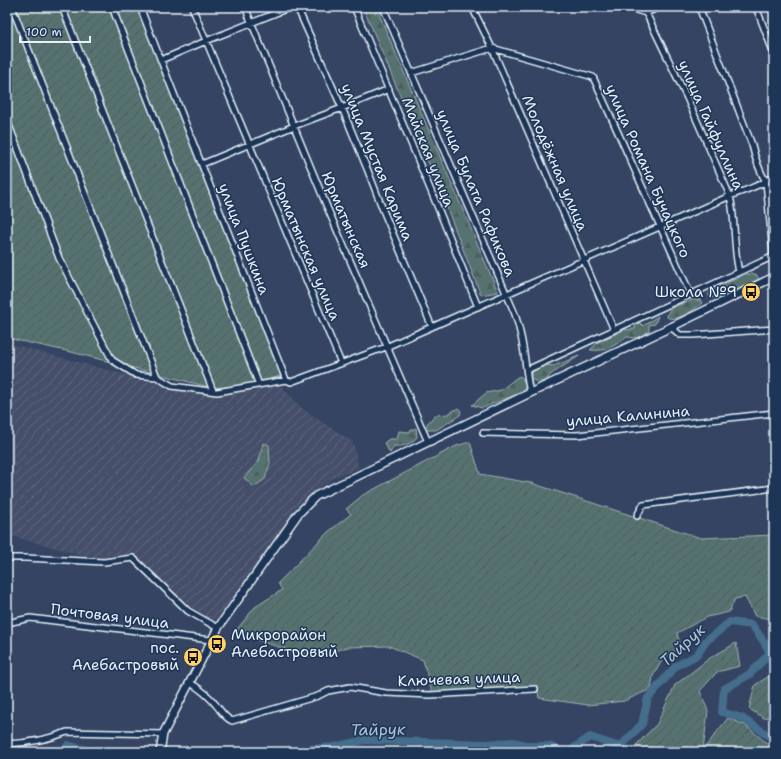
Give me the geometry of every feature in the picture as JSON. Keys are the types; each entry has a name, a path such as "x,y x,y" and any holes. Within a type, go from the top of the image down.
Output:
{"street":[{"path":"12,7 157,377"},
{"path":"62,7 213,392"},
{"path":"112,7 259,385"},
{"name":"улица Пушкина","path":"140,7 286,380"},
{"name":"Юрматынская улица","path":"192,7 341,363"},
{"name":"Юрматынская","path":"245,7 327,207 428,442"},
{"path":"161,60 291,7"},
{"name":"улица Мустая Карима","path":"297,7 342,108 432,327"},
{"name":"Майская улица","path":"354,7 478,307"},
{"name":"улица Булата Рафикова","path":"383,7 507,294 519,328 530,393"},
{"name":"Молодёжная улица","path":"472,7 492,48 614,330"},
{"path":"626,7 646,13 659,7"},
{"path":"707,7 699,8 752,144 755,157 766,182 774,263"},
{"path":"756,7 774,54"},
{"name":"улица Гайфуллина","path":"646,13 687,98 730,196 733,209 736,258 739,272"},
{"path":"411,73 492,48"},
{"name":"улица Романа Бучацкого","path":"492,48 593,77 691,295"},
{"path":"202,164 389,89"},
{"path":"7,120 59,258 112,360 136,375 157,377 172,386 213,392 286,380 291,382 386,347 730,196 766,182 774,176"},
{"path":"526,370 773,256"},
{"path":"161,751 163,734 218,628 298,514 316,496 774,277"},
{"path":"671,327 680,335 774,329"},
{"name":"улица Калинина","path":"483,434 577,435 774,413"},
{"path":"636,516 643,505 774,488"},
{"path":"7,558 104,562 133,558 188,610 218,628"},
{"name":"Почтовая улица","path":"7,623 30,618 211,640"},
{"name":"Ключевая улица","path":"189,682 196,686 216,704 225,717 232,721 318,696 328,691 350,687 386,692 430,695 535,688"},
{"path":"7,744 53,738 67,732 163,734"}],"shaded area":[{"path":"7,343 149,381 214,391 280,385 304,410 353,442 359,468 331,479 295,512 221,618 213,621 169,592 134,556 100,560 7,535"}],"green space":[{"path":"7,7 139,7 285,375 248,385 213,388 71,352 7,338"},
{"path":"363,7 376,7 498,292 481,295 439,188"},
{"path":"746,274 756,274 759,279 727,294 709,297 709,293 713,290"},
{"path":"692,300 700,300 702,303 695,309 680,317 667,317 668,313 673,307"},
{"path":"658,316 655,324 649,325 649,331 637,338 627,337 614,346 606,349 590,350 597,343 623,330 635,329 635,325 640,323 643,326"},
{"path":"579,356 550,375 547,380 541,382 531,379 531,374 534,370 546,365 554,366"},
{"path":"520,376 526,385 523,392 482,408 472,405 486,393 501,390"},
{"path":"458,408 461,411 460,415 436,430 426,430 426,425 435,415 448,414"},
{"path":"416,428 417,437 413,442 401,446 394,446 390,453 384,443 389,439 397,439 399,431 408,432"},
{"path":"470,442 480,474 531,483 701,538 774,535 774,621 755,616 745,597 735,599 729,612 707,617 677,633 681,648 664,657 653,676 651,689 624,701 588,705 539,698 537,688 432,693 423,660 389,646 348,647 311,657 234,633 255,607 282,590 278,583 328,532 351,514 346,509 363,495 456,446"},
{"path":"263,443 269,445 270,463 265,479 254,487 244,478 259,461"},
{"path":"736,643 740,666 717,672 700,691 708,711 703,750 728,718 745,725 774,749 774,752 629,752 657,724 675,685 710,658"},
{"path":"774,673 774,716 764,718 749,709 755,685"}],"waterway":[{"name":"Тайрук","path":"576,752 574,748 590,737 620,747 642,724 648,698 676,666 697,655 706,641 730,622 752,625 770,653 750,674 724,689 722,712 742,718 774,739"},
{"name":"Тайрук","path":"289,752 296,750 334,747 365,740 486,744 513,742 530,746 549,746 562,752"},
{"name":"Тайрук","path":"63,752 68,745 92,752"}],"place":[{"name":"Школа №9","path":"751,292"},
{"name":"Микрорайон Алебастровый","path":"217,644"},
{"name":"пос. Алебастровый","path":"193,657"}]}
